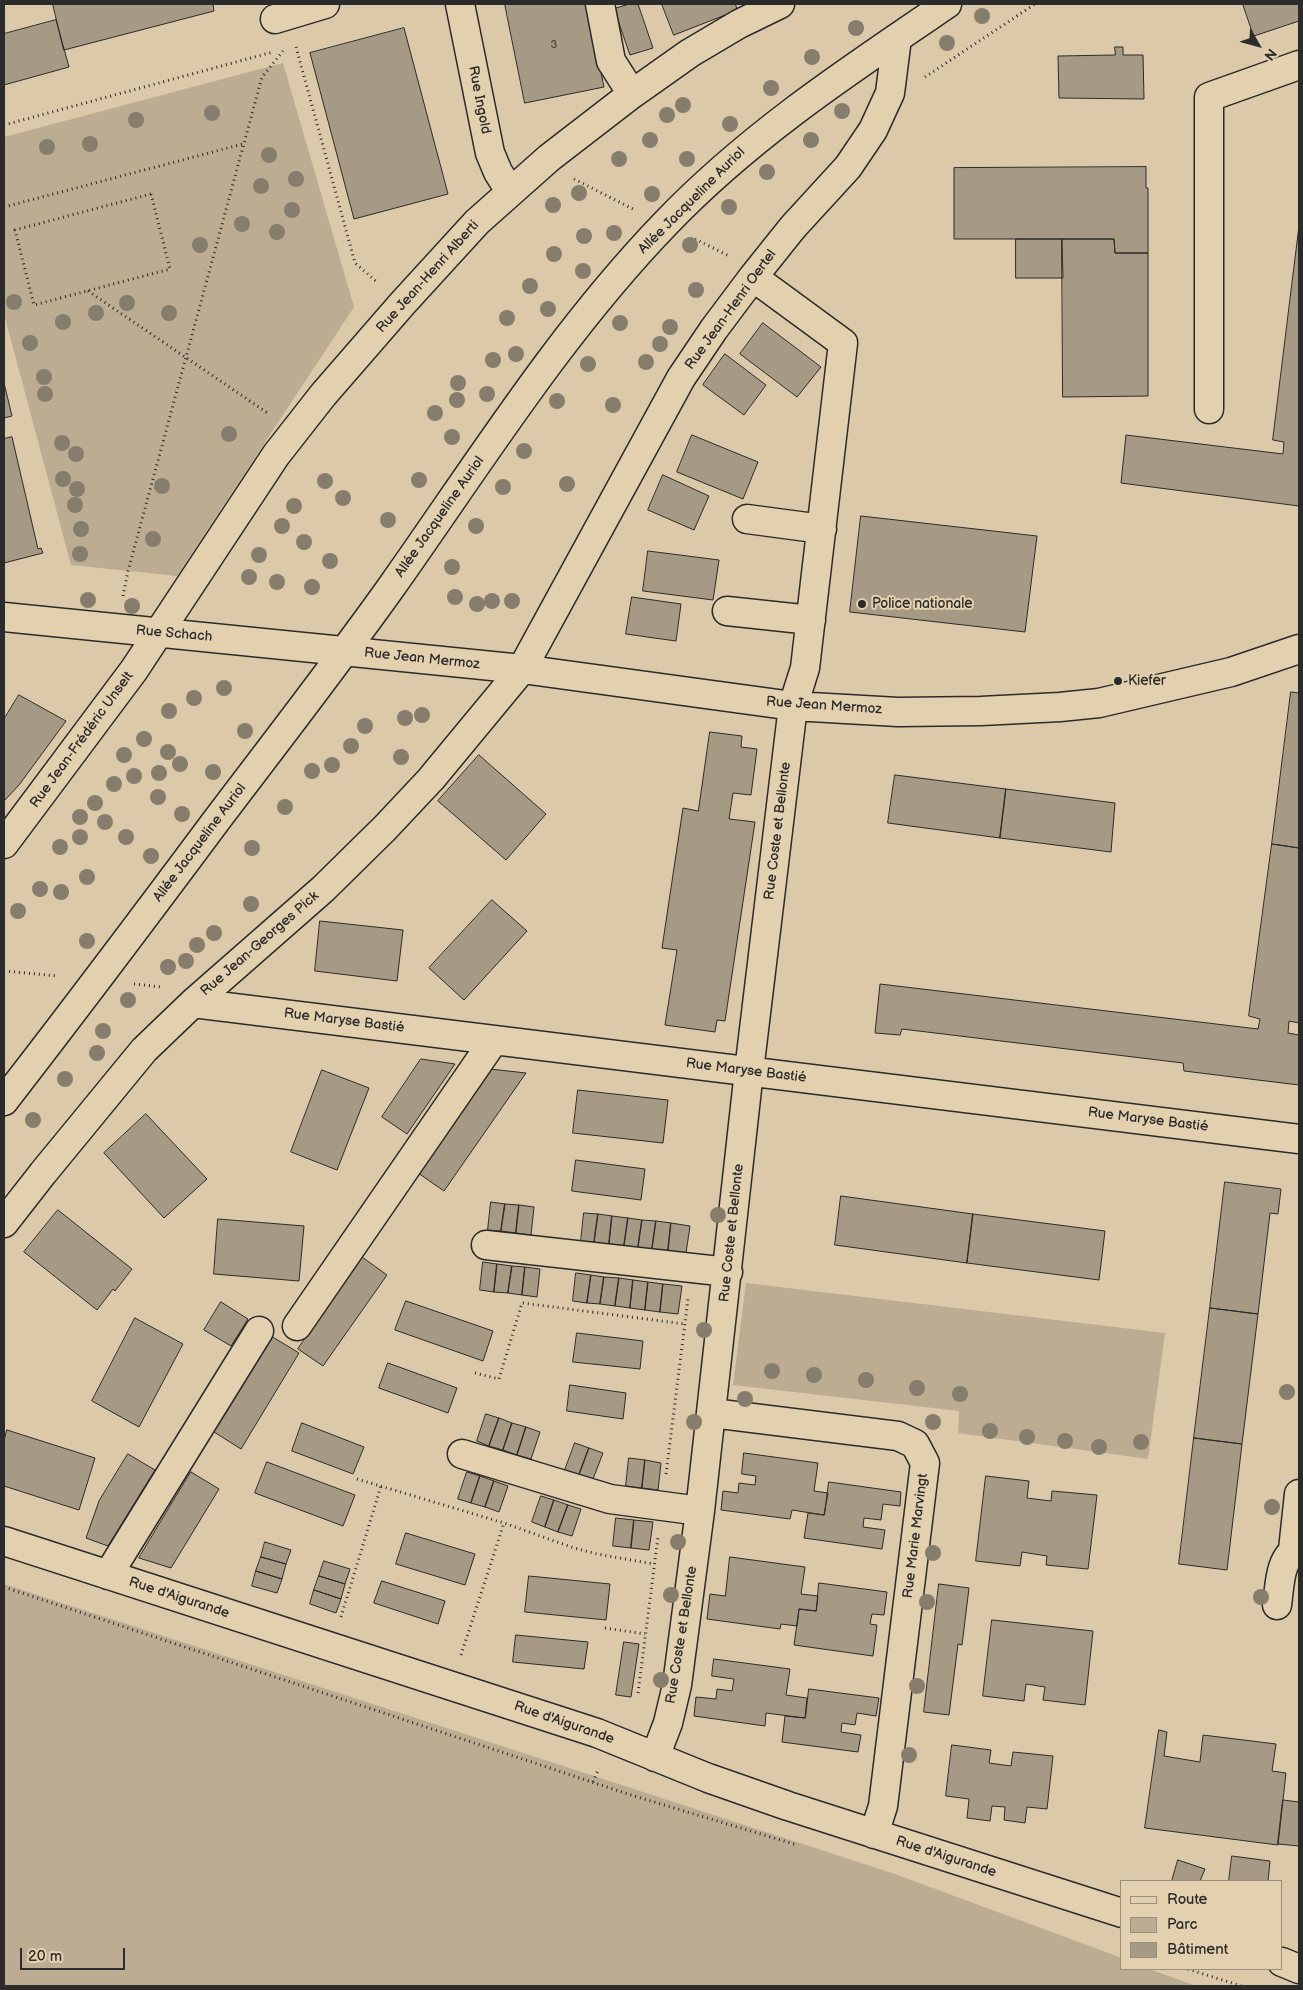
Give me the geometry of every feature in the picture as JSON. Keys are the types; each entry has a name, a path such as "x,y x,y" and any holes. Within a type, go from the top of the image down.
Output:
{"street":[{"path":"275,19 325,4"},
{"name":"Rue Ingold","path":"460,4 490,153 498,172 510,191"},
{"path":"600,4 612,61 632,94"},
{"name":"Rue Jean-Henri Alberti","path":"157,633 294,431 402,304 477,222 549,158 632,94 690,53 739,24 780,4"},
{"name":"Allée Jacqueline Auriol","path":"4,1101 344,651 573,331 664,224 715,175 758,138 802,104 947,4"},
{"name":"Rue Jean-Henri Oertel","path":"522,669 681,378 714,328 793,227 848,167 874,130 890,93 897,38"},
{"path":"1208,409 1209,97 1299,65"},
{"name":"Rue Coste et Bellonte","path":"655,1757 668,1722 677,1685 712,1412 749,1071 793,706 805,668 843,343 754,277"},
{"path":"747,519 822,529"},
{"path":"727,611 811,620"},
{"name":"Rue Schach","path":"4,617 344,651"},
{"name":"Rue Jean-Frédéric Unselt","path":"4,844 134,670 157,633"},
{"name":"Rue Jean Mermoz","path":"344,651 522,669 793,706 898,712 980,712 1099,703 1231,672 1299,649"},
{"name":"Rue Jean-Georges Pick","path":"4,1223 144,1050 193,1003 323,890 385,828 431,779 522,669"},
{"name":"Rue Maryse Bastié","path":"193,1003 1299,1139"},
{"path":"296,1326 494,1040"},
{"path":"486,1245 728,1272"},
{"path":"108,1574 259,1331"},
{"name":"Rue Marie Marvingt","path":"712,1412 898,1436 916,1444 925,1463 883,1806 874,1834"},
{"path":"462,1454 610,1499 700,1511"},
{"path":"1277,1605 1283,1566 1296,1549 1299,1494"},
{"name":"Rue d'Aigurande","path":"4,1541 597,1733 717,1782 1120,1912"},
{"path":"1283,1962 1299,1969"}],"path":[{"path":"924,77 1035,4"},
{"path":"4,125 298,46 355,263 402,304"},
{"path":"117,629 127,574 262,77 284,50"},
{"path":"4,207 244,144"},
{"path":"87,291 170,269 150,194 15,230 34,305 87,291 294,431"},
{"path":"475,1373 499,1379 522,1303 685,1324"},
{"path":"357,1479 504,1524 574,1548 654,1564"},
{"path":"341,1617 381,1486"},
{"path":"461,1656 504,1524"},
{"path":"4,1587 631,1794 802,1847"},
{"path":"605,1628 645,1634"},
{"path":"1191,1970 1241,1986"}],"green space":[{"path":"283,63 354,307 177,576 71,565 4,314 4,137"},
{"path":"746,1283 1165,1333 1148,1459 958,1433 959,1411 733,1385"},
{"path":"4,1584 895,1874 1120,1957 1120,1970 1152,1970 1196,1986 4,1986"}],"building":[{"path":"53,4 213,4 214,11 64,50"},
{"path":"505,4 587,4 604,87 525,103"},
{"path":"630,4 638,4 653,48 630,55 614,9"},
{"path":"662,4 735,4 738,10 674,35"},
{"path":"1243,4 1299,4 1299,21 1254,36"},
{"path":"56,20 69,67 4,85 4,34"},
{"path":"404,28 448,194 354,219 310,53"},
{"path":"1115,47 1123,47 1123,55 1143,55 1144,99 1059,98 1058,56 1115,55"},
{"path":"1146,167 1146,188 1148,188 1148,253 1115,253 1114,239 954,239 954,168"},
{"path":"1299,226 1299,506 1121,483 1126,435 1283,454 1284,442 1273,440"},
{"path":"1016,239 1062,239 1063,278 1016,278"},
{"path":"1062,239 1114,239 1115,253 1148,253 1148,396 1063,397"},
{"path":"763,323 821,367 797,397 740,354"},
{"path":"725,354 766,385 744,415 703,385"},
{"path":"4,383 12,416 4,418"},
{"path":"692,435 758,462 743,499 677,472"},
{"path":"12,437 38,549 41,548 43,553 4,563 4,439"},
{"path":"663,475 709,496 694,530 648,510"},
{"path":"861,516 1037,536 1025,632 850,612"},
{"path":"648,551 719,560 713,600 643,591"},
{"path":"632,597 681,604 676,641 626,634"},
{"path":"1291,692 1299,693 1299,848 1272,844"},
{"path":"19,695 66,721 19,785 4,801 4,719"},
{"path":"710,732 742,736 741,747 757,749 751,795 733,793 729,819 755,822 725,1021 717,1020 715,1032 665,1025 677,950 662,948 683,808 698,811"},
{"path":"479,755 546,814 506,860 438,801"},
{"path":"895,775 1006,789 1000,838 888,823"},
{"path":"1006,789 1115,803 1111,852 1000,838"},
{"path":"1272,844 1299,848 1299,1023 1289,1021 1288,1033 1299,1035 1299,1085 1184,1071 1183,1063 902,1029 900,1035 875,1033 880,984 1258,1029 1260,1019 1249,1016"},
{"path":"492,900 527,931 464,1000 429,968"},
{"path":"320,921 403,930 397,981 315,971"},
{"path":"421,1059 455,1064 407,1134 382,1117"},
{"path":"490,1069 526,1073 444,1191 418,1173"},
{"path":"322,1070 369,1088 337,1170 291,1152"},
{"path":"578,1090 668,1100 663,1143 573,1133"},
{"path":"146,1114 207,1179 164,1218 104,1153"},
{"path":"576,1160 645,1169 641,1200 572,1191"},
{"path":"1225,1182 1281,1189 1278,1214 1270,1213 1258,1314 1210,1308"},
{"path":"841,1196 973,1214 967,1263 835,1245"},
{"path":"491,1202 505,1204 501,1231 488,1230"},
{"path":"505,1204 519,1205 516,1233 501,1231"},
{"path":"519,1205 534,1207 531,1235 516,1233"},
{"path":"58,1210 132,1269 97,1310 24,1252"},
{"path":"584,1213 598,1214 594,1243 581,1241"},
{"path":"598,1214 612,1216 609,1244 594,1243"},
{"path":"973,1214 1105,1231 1099,1280 967,1263"},
{"path":"612,1216 628,1218 624,1246 609,1244"},
{"path":"628,1218 642,1220 638,1248 624,1246"},
{"path":"218,1219 304,1226 299,1281 214,1274"},
{"path":"642,1220 656,1221 652,1249 638,1248"},
{"path":"656,1221 671,1223 668,1251 652,1249"},
{"path":"671,1223 690,1226 686,1253 668,1251"},
{"path":"362,1257 387,1275 323,1366 298,1349"},
{"path":"483,1262 497,1264 494,1292 480,1290"},
{"path":"497,1264 512,1266 508,1293 494,1292"},
{"path":"512,1266 525,1267 522,1295 508,1293"},
{"path":"525,1267 540,1269 537,1297 522,1295"},
{"path":"576,1273 591,1275 587,1303 573,1301"},
{"path":"591,1275 604,1277 600,1304 587,1303"},
{"path":"604,1277 619,1278 615,1306 600,1304"},
{"path":"619,1278 633,1280 630,1308 615,1306"},
{"path":"633,1280 648,1282 645,1310 630,1308"},
{"path":"648,1282 663,1284 660,1312 645,1310"},
{"path":"663,1284 682,1286 678,1314 660,1312"},
{"path":"406,1301 493,1331 483,1361 395,1330"},
{"path":"221,1302 248,1319 231,1346 204,1330"},
{"path":"1210,1308 1258,1314 1242,1444 1194,1438"},
{"path":"135,1318 183,1344 139,1427 92,1401"},
{"path":"577,1333 643,1341 640,1369 573,1362"},
{"path":"271,1336 299,1353 241,1449 214,1432"},
{"path":"388,1363 457,1388 448,1413 379,1388"},
{"path":"570,1385 626,1393 623,1419 567,1411"},
{"path":"486,1414 499,1418 489,1446 477,1441"},
{"path":"499,1418 512,1423 503,1450 489,1446"},
{"path":"302,1423 364,1447 353,1474 292,1451"},
{"path":"512,1423 526,1427 517,1455 503,1450"},
{"path":"526,1427 540,1432 531,1459 517,1455"},
{"path":"7,1430 95,1458 79,1510 4,1486 4,1441"},
{"path":"1194,1438 1242,1444 1227,1570 1179,1564"},
{"path":"575,1443 589,1448 579,1475 565,1470"},
{"path":"589,1448 603,1453 593,1479 579,1475"},
{"path":"744,1453 818,1463 814,1491 828,1493 824,1515 792,1510 790,1519 721,1510 723,1491 738,1493 739,1483 755,1485 756,1476 742,1474"},
{"path":"128,1454 155,1470 108,1546 86,1538 99,1501"},
{"path":"629,1458 645,1460 642,1488 626,1486"},
{"path":"645,1460 661,1463 658,1490 642,1488"},
{"path":"267,1462 355,1495 343,1526 255,1493"},
{"path":"191,1472 219,1489 171,1568 139,1558"},
{"path":"467,1472 480,1476 471,1503 458,1499"},
{"path":"480,1476 494,1481 485,1507 471,1503"},
{"path":"986,1476 1029,1481 1027,1498 1051,1501 1052,1491 1097,1495 1088,1569 1046,1565 1047,1556 1022,1552 1020,1566 976,1561"},
{"path":"494,1481 508,1486 499,1512 485,1507"},
{"path":"829,1482 901,1492 900,1506 883,1504 881,1520 864,1518 863,1527 885,1530 882,1549 804,1538 808,1513 824,1515"},
{"path":"541,1496 554,1500 545,1527 532,1522"},
{"path":"554,1500 568,1505 558,1532 545,1527"},
{"path":"568,1505 581,1509 572,1536 558,1532"},
{"path":"616,1518 634,1520 631,1548 613,1546"},
{"path":"634,1520 653,1522 649,1550 631,1548"},
{"path":"406,1533 475,1554 465,1585 396,1564"},
{"path":"265,1542 291,1550 286,1564 261,1557"},
{"path":"261,1557 286,1564 282,1579 256,1571"},
{"path":"730,1557 805,1567 801,1594 818,1596 816,1611 799,1609 797,1626 781,1624 780,1629 707,1619 710,1594 725,1596"},
{"path":"324,1561 350,1569 345,1584 319,1576"},
{"path":"256,1571 282,1579 277,1593 252,1586"},
{"path":"319,1576 345,1584 341,1599 314,1590"},
{"path":"529,1576 610,1584 606,1620 525,1612"},
{"path":"382,1581 445,1601 438,1624 374,1603"},
{"path":"819,1583 887,1592 884,1615 872,1614 870,1624 877,1625 873,1656 794,1645 799,1609 816,1611"},
{"path":"939,1584 969,1588 962,1645 958,1644 949,1715 924,1712"},
{"path":"314,1590 341,1599 336,1613 310,1604"},
{"path":"992,1620 1093,1631 1085,1705 1043,1700 1045,1687 1026,1684 1024,1701 983,1696"},
{"path":"516,1635 588,1642 584,1669 513,1662"},
{"path":"624,1642 639,1644 631,1697 616,1695"},
{"path":"714,1659 790,1669 786,1695 807,1698 805,1718 766,1713 765,1726 694,1716 696,1697 716,1699 717,1689 732,1691 734,1679 712,1676"},
{"path":"809,1689 879,1698 876,1716 857,1713 855,1725 842,1723 841,1732 861,1735 858,1752 782,1742 785,1716 805,1718"},
{"path":"1159,1730 1167,1732 1164,1756 1200,1762 1203,1735 1276,1744 1272,1771 1286,1773 1278,1845 1145,1828"},
{"path":"952,1745 991,1750 989,1763 1011,1766 1013,1752 1053,1756 1047,1809 1027,1807 1025,1823 1004,1820 1005,1807 992,1806 990,1821 967,1818 969,1799 946,1796"},
{"path":"1283,1800 1299,1802 1299,1846 1278,1844"},
{"path":"1232,1856 1270,1861 1268,1880 1229,1880"},
{"path":"1178,1860 1205,1869 1200,1880 1172,1880"}],"place":[{"name":"Police nationale","path":"862,604"},
{"name":"Kiefer","path":"1118,681"}]}
